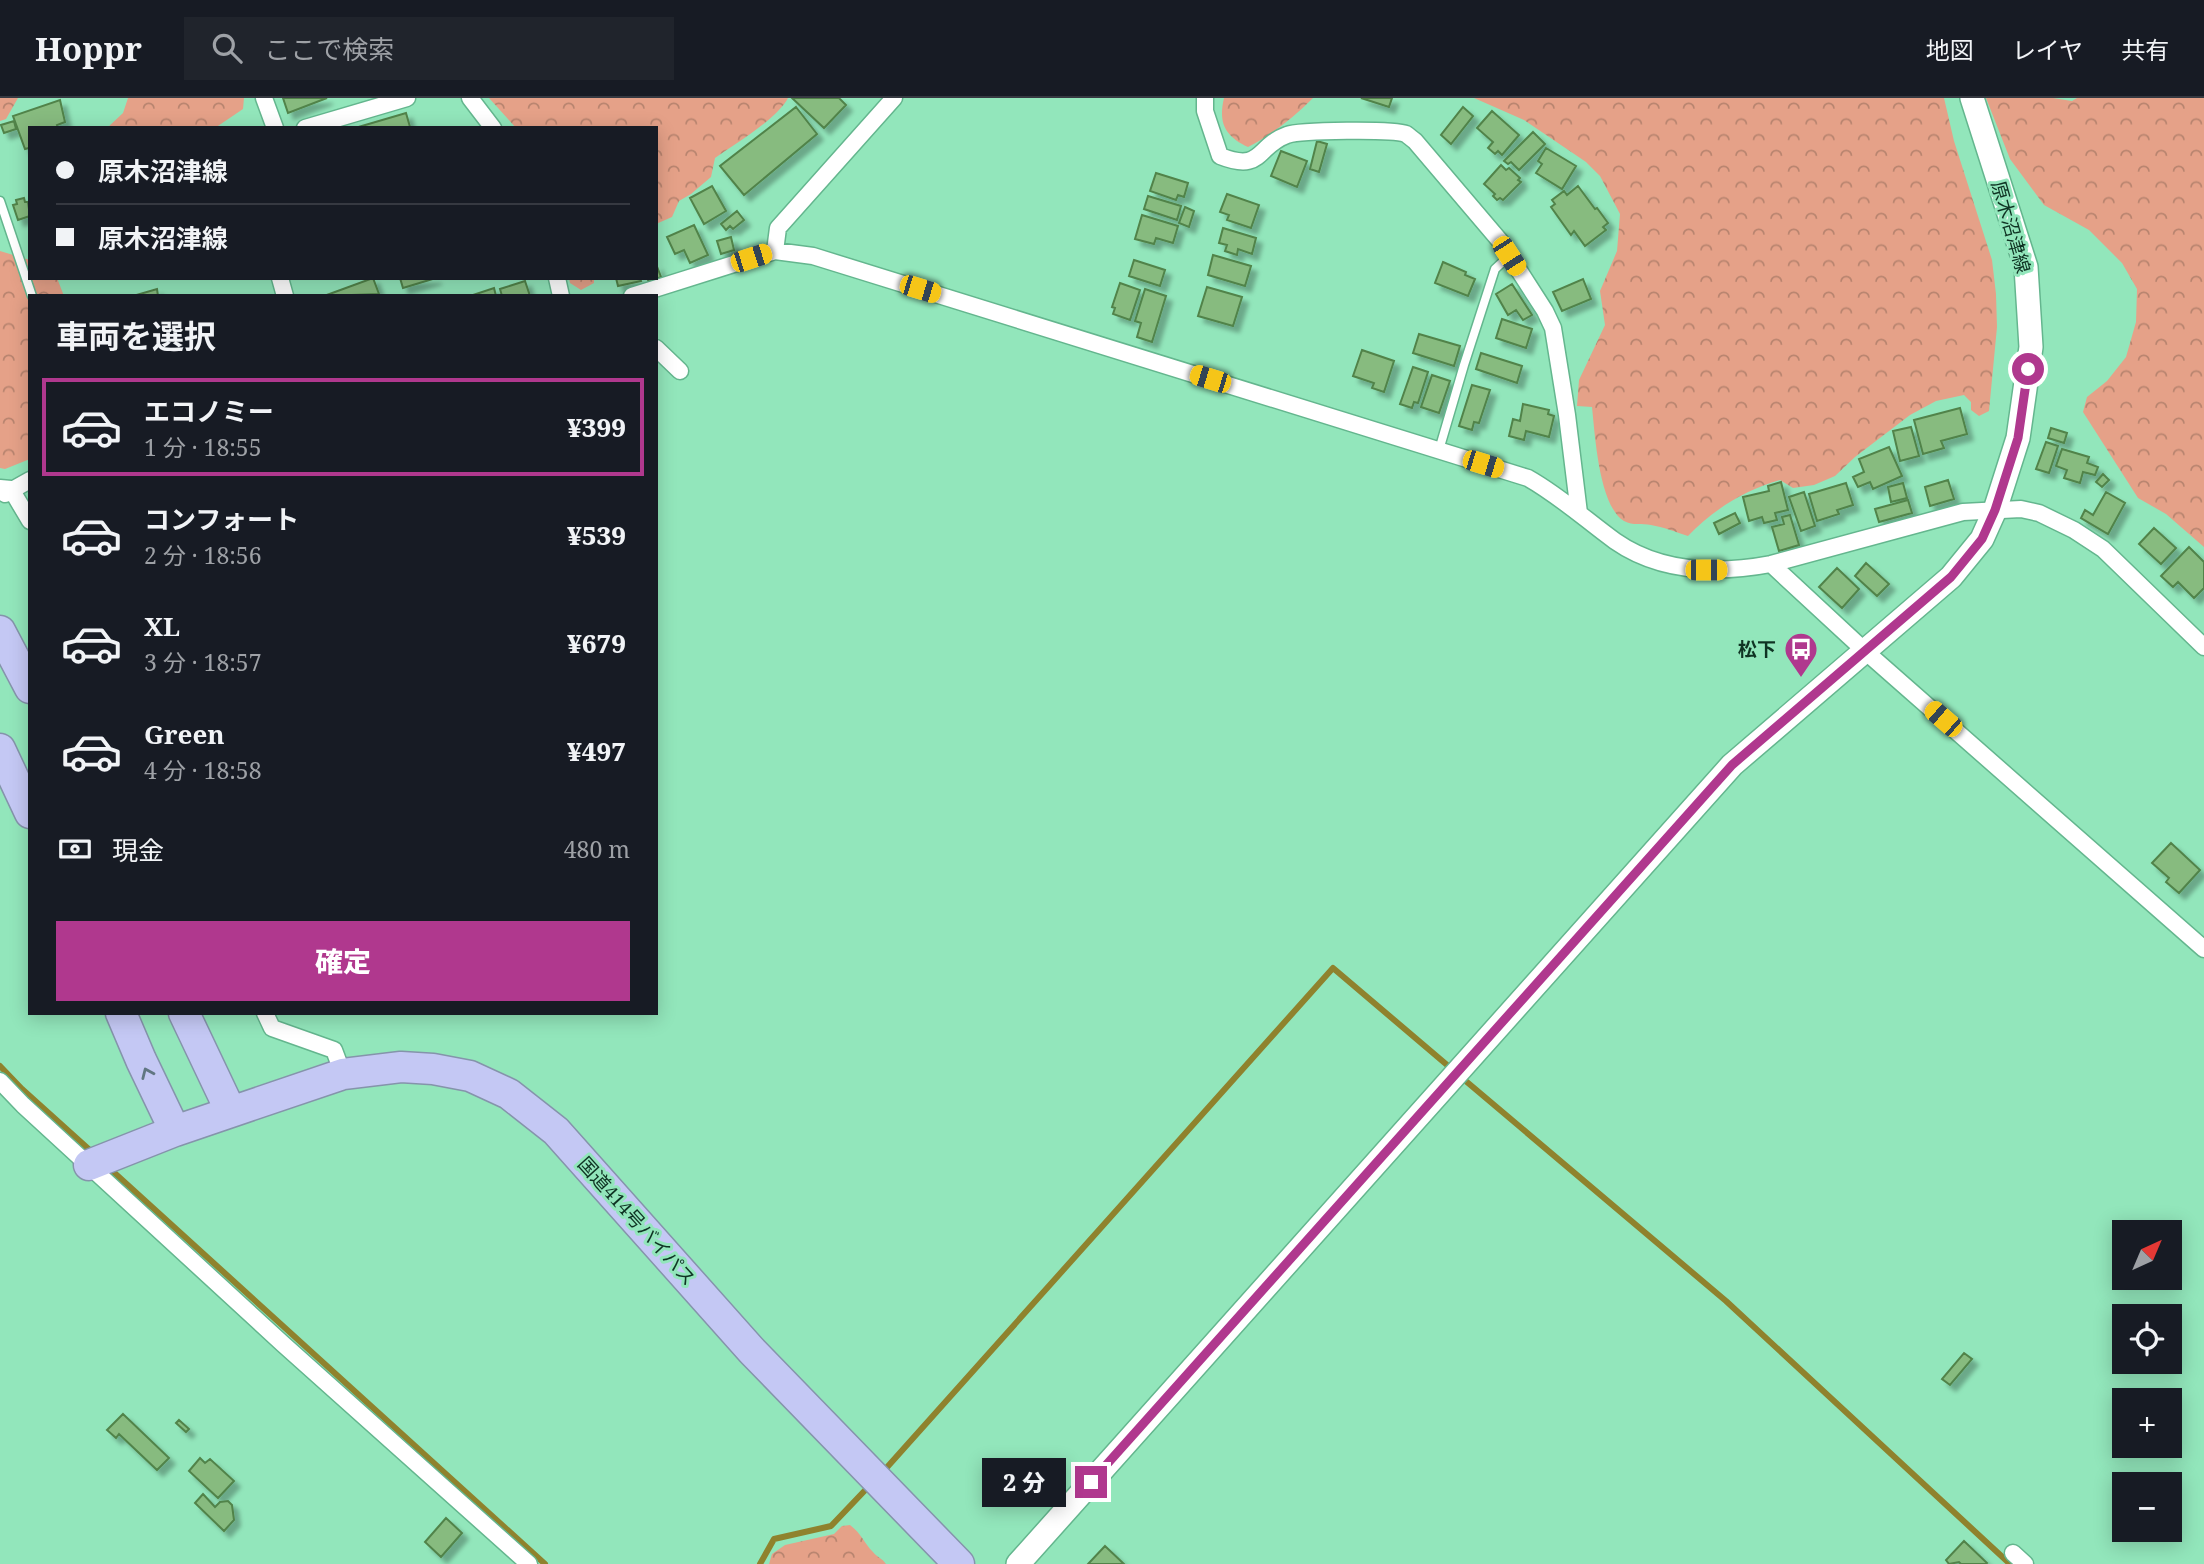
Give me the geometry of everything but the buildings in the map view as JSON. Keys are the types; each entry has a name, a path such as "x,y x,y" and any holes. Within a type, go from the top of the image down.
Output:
{"highway":[{"path":"0,631 28,684"},
{"path":"0,749 28,809"},
{"path":"122,1015 175,1131"},
{"path":"185,1015 231,1112"},
{"name":"国道414号バイパス","path":"89,1165 175,1131 343,1074 401,1068 433,1069 470,1076 509,1094 556,1131 752,1351 959,1564"}],"main road":[{"name":"原木沼津線","path":"1018,1564 1732,765 1951,577 1982,539 1995,510 2018,438 2031,347 2026,267 1972,98"}],"street":[{"path":"264,98 274,126"},
{"path":"312,126 407,98"},
{"path":"470,98 491,126"},
{"path":"775,251 778,228 894,98"},
{"path":"1205,98 1205,111 1220,156 1234,162 1248,162 1257,158 1284,136 1295,133 1356,131 1406,134 1415,141 1509,256 1553,328 1579,513"},
{"path":"638,294 775,251 813,256 1528,478 1549,490 1617,542 1638,555 1670,566 1739,570 1771,564 1963,512 2021,509 2039,513 2074,530 2103,549 2204,647"},
{"path":"658,350 680,371"},
{"path":"28,481 4,492 28,519"},
{"path":"1771,564 1865,651 2204,949"},
{"path":"266,1015 272,1028 334,1050 343,1074"},
{"path":"0,1081 272,1334 530,1564"}],"lane":[{"path":"0,201 31,294"},
{"path":"1439,450 1495,269 1509,256"}],"green space":[{"path":"0,98 18,98 6,119 0,121"},
{"path":"128,98 244,98 243,109 218,126 109,126 123,113"},
{"path":"489,98 788,98 766,122 715,158 711,177 679,201 672,217 658,223 658,126 514,126"},
{"path":"1224,98 1313,98 1282,125 1248,147 1225,128 1222,115"},
{"path":"1474,98 1944,98 1954,141 1992,260 1997,327 1989,411 1979,416 1971,410 1971,402 1964,395 1936,401 1910,415 1855,457 1835,476 1814,485 1793,488 1780,480 1755,489 1719,509 1688,536 1648,524 1624,521 1609,501 1604,486 1592,407 1577,406 1579,380 1605,325 1600,291 1617,251 1620,214 1600,176 1586,162 1524,120"},
{"path":"1986,98 2053,98 2072,101 2077,98 2204,98 2204,547 2166,514 2138,498 2083,412 2087,397 2107,381 2126,357 2136,322 2137,289 2122,263 2089,230 2044,205 2010,159"},
{"path":"0,251 28,259 28,280 58,280 63,294 28,294 28,460 5,469 0,468"},
{"path":"569,280 594,280 594,283 581,290"},
{"path":"850,1525 886,1564 769,1564 772,1554 785,1545 834,1534 842,1526"}],"waterway":[{"path":"881,1474 1333,968 1453,1070"},
{"path":"0,1066 93,1153"},
{"path":"1461,1077 1726,1301 2010,1564"},
{"path":"109,1168 545,1564"},
{"path":"760,1564 774,1539 831,1526 871,1484"}],"place":[{"name":"松下","path":"1801,679"}],"route":[{"path":"1091,1482 1732,765 1951,577 1982,539 1995,510 2018,438 2028,369"}]}
